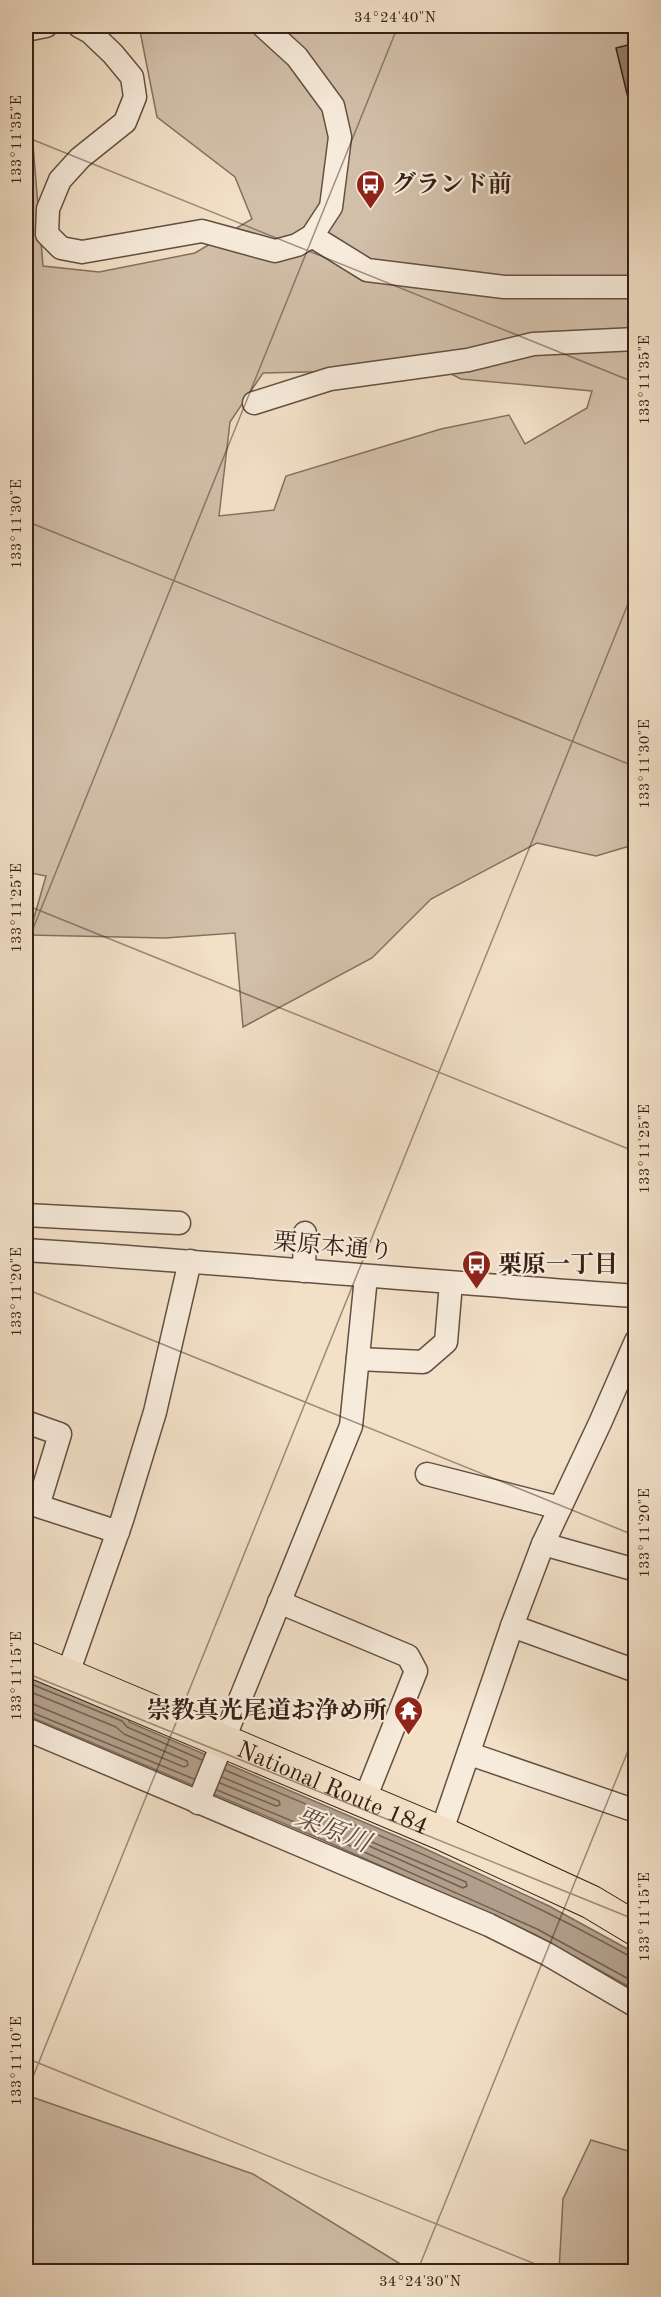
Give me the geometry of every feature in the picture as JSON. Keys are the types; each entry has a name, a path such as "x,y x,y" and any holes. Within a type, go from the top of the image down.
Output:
{"highway":[{"name":"National Route 184","path":"26,1658 220,1750 364,1801 441,1833 591,1902 636,1929"}],"street":[{"path":"26,30 46,26"},
{"path":"79,26 90,32 132,77 135,97 125,122 80,158 60,180 48,209 47,234 61,248 82,252 202,231 274,251 297,245 312,236 331,207 340,137 333,106 297,57 263,26"},
{"path":"312,236 367,270 504,287 636,287"},
{"path":"254,403 330,379 468,360 533,344 636,339"},
{"path":"26,1215 179,1223"},
{"path":"304,1271 305,1233"},
{"name":"栗原本通り","path":"26,1250 636,1296"},
{"path":"67,1676 118,1532 155,1412 190,1261"},
{"path":"201,1798 351,1426 366,1277"},
{"path":"358,1359 423,1362 446,1342 451,1283"},
{"path":"441,1833 470,1754 512,1626 543,1544 636,1341"},
{"path":"26,1422 60,1434 38,1506 118,1532"},
{"path":"427,1474 560,1508"},
{"path":"543,1544 636,1570"},
{"path":"279,1602 408,1656 416,1671 364,1801"},
{"path":"512,1626 636,1671"},
{"path":"26,1729 201,1798 489,1925 547,1954 636,2006"},
{"path":"470,1754 636,1811"}],"shaded area":[{"path":"139,26 635,26 636,840 633,845 596,856 537,843 431,899 372,958 243,1027 235,933 165,938 29,935 46,876 26,872 26,97 29,97 43,266 99,272 195,253 252,219 235,177 157,117","holes":["441,369 461,379 592,391 587,408 525,444 509,415 441,429 286,476 274,510 219,516 230,422 263,373"]},
{"path":"26,2095 253,2174 412,2271 26,2271"},
{"path":"591,2140 635,2153 635,2271 559,2271 563,2199"}],"water":[{"name":"栗原川","path":"26,1675 129,1718 129,1722 415,1844 549,1906 635,1953 635,1990 534,1934 323,1840 26,1715"}],"building":[{"path":"636,43 636,106 630,106 616,48"}],"place":[{"name":"グランド前","path":"371,210"},
{"name":"栗原一丁目","path":"477,1290"},
{"name":"崇教真光尾道お浄め所","path":"408,1736"}]}
